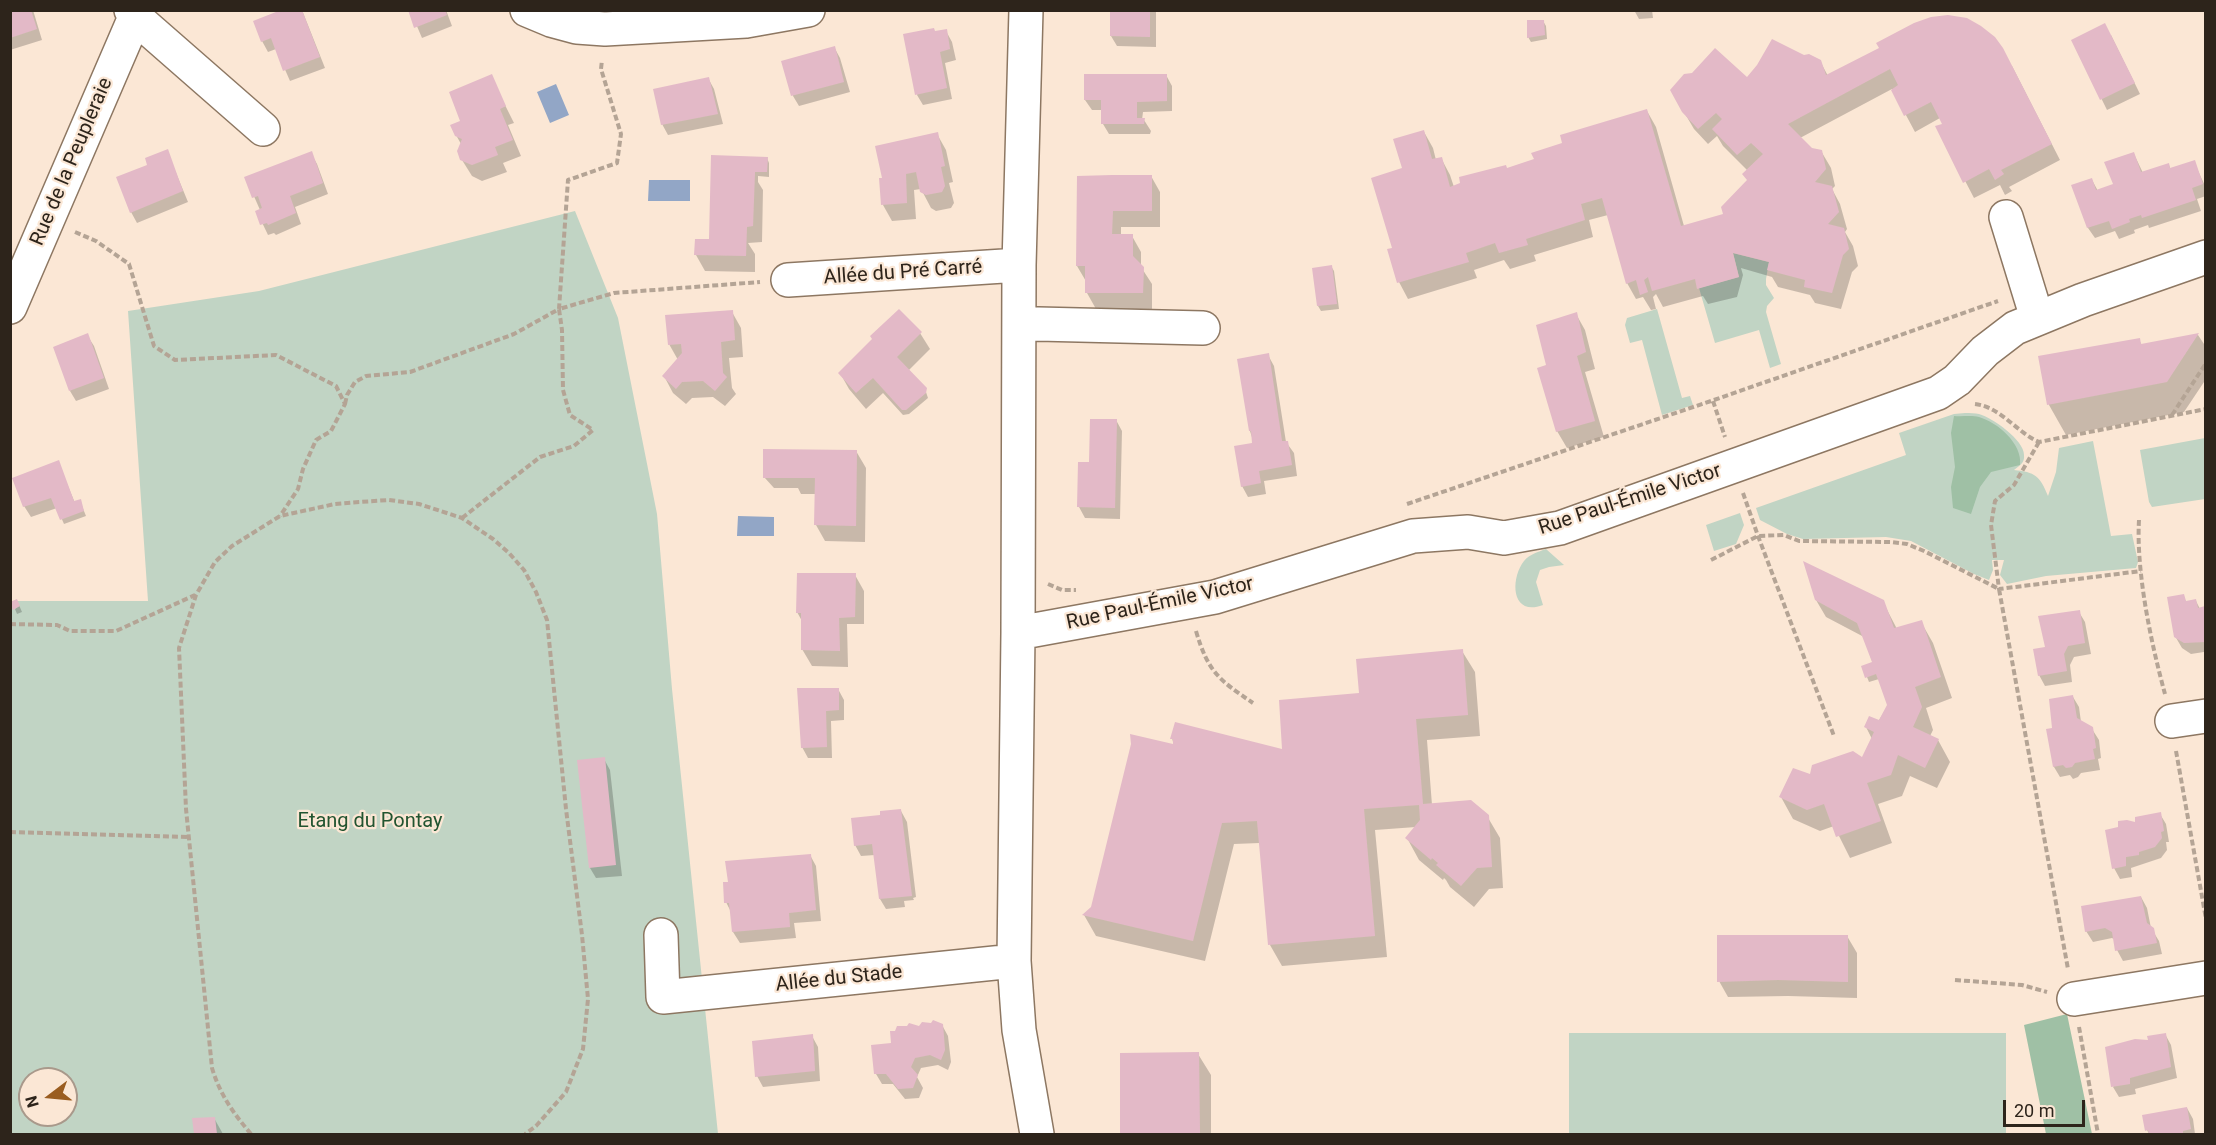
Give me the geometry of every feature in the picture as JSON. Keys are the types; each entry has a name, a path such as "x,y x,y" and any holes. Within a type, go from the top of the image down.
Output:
{"street":[{"path":"527,10 550,20 578,27 605,29 746,21 808,10"},
{"path":"1026,10 1019,265 1014,962 1019,1030 1037,1134"},
{"name":"Rue de la Peupleraie","path":"10,307 133,14 263,129"},
{"path":"2006,217 2033,304"},
{"name":"Rue Paul-Émile Victor","path":"1018,633 1215,597 1413,536 1468,532 1504,538 1560,528 1938,393 1957,380 1985,351 2015,328 2033,304 2083,300 2205,257"},
{"name":"Allée du Pré Carré","path":"788,280 1019,265"},
{"path":"1019,325 1203,328"},
{"path":"2172,721 2205,716"},
{"name":"Allée du Stade","path":"662,935 663,997 1014,962"},
{"path":"2074,999 2205,978"}],"path":[{"path":"462,518 540,457 574,446 592,430 570,415 562,390 562,330 559,309 568,180 617,164 621,134 602,69 605,29"},
{"path":"47,219 96,241 129,264 154,346 174,360 276,355 336,386 345,404"},
{"path":"280,516 298,489 303,470 316,440 331,431 355,382 366,376 419,369 514,334 559,309 614,293 788,280"},
{"path":"1404,505 1713,400 2033,304"},
{"path":"2172,415 2205,363"},
{"path":"1938,393 1957,404 1984,405 2000,414 2029,438 2039,442 2205,409"},
{"path":"1713,400 1758,536 1834,736"},
{"path":"2039,442 2014,485 1995,501 1991,525 1999,589 2098,1134"},
{"path":"251,1134 233,1113 218,1089 212,1068 189,837 179,648 196,595 215,562 232,546 280,516 335,504 389,500 419,504 462,518 493,539 524,570 547,620 588,999 583,1049 566,1092 536,1126 525,1134"},
{"path":"1711,560 1758,536 1784,535 1799,541 1907,544 1999,589 2141,571"},
{"path":"1018,558 1035,558 1043,581 1062,590 1083,590"},
{"path":"10,624 57,625 70,631 116,631 196,595"},
{"path":"1187,602 1203,656 1219,680 1253,703"},
{"path":"10,832 189,837"},
{"path":"1955,980 2022,985 2074,999"}],"green space":[{"name":"Etang du Pontay","path":"575,211 618,318 657,514 672,689 718,1134 11,1134 11,601 148,601 128,311 259,291"},
{"path":"1733,253 1769,262 1766,285 1774,298 1767,306 1766,312 1781,364 1770,368 1759,330 1715,343 1699,288 1739,277"},
{"path":"1657,309 1682,398 1690,396 1693,405 1662,415 1642,340 1630,343 1625,325 1627,318"},
{"path":"1954,414 1985,416 2013,436 2023,449 2024,458 2014,470 2036,476 2048,496 2056,472 2059,448 2093,441 2111,536 2132,534 2138,562 2136,568 2046,576 2007,584 2000,575 2004,560 1992,560 1993,570 1989,580 1911,541 1886,537 1803,539 1787,534 1760,520 1756,508 1906,455 1899,433"},
{"path":"1954,416 1979,417 1993,424 2013,442 2020,457 2020,465 1991,472 1980,487 1971,514 1953,508 1951,487 1955,467 1951,433"},
{"path":"2205,438 2205,499 2152,507 2149,502 2140,450"},
{"path":"1740,513 1744,525 1736,544 1714,551 1706,525"},
{"path":"1546,549 1564,565 1540,570 1536,582 1543,605 1525,606 1516,594 1515,586 1519,569 1529,557"},
{"path":"2067,1014 2092,1134 2046,1134 2024,1025"},
{"path":"1569,1033 2006,1033 2006,1134 1569,1134"}],"water":[{"path":"556,84 569,115 550,123 537,92"},
{"path":"649,180 690,180 690,201 648,201"},
{"path":"738,516 774,517 774,536 737,536"}],"building":[{"path":"10,10 31,10 37,29 10,38"},
{"path":"281,10 302,10 320,57 283,71 271,38 261,42 253,21"},
{"path":"408,10 445,10 447,15 414,28"},
{"path":"1110,10 1150,10 1150,37 1110,36"},
{"path":"1948,15 1967,18 1995,37 2003,48 2052,144 2001,170 2004,174 1995,180 1989,169 1963,183 1935,126 1942,124 1931,102 1904,116 1891,90 1898,85 1890,69 1788,124 1812,148 1822,150 1826,169 1815,182 1832,186 1839,212 1828,224 1844,228 1849,249 1843,255 1832,293 1804,287 1805,280 1767,270 1769,262 1733,253 1739,277 1697,289 1695,279 1652,291 1648,277 1644,280 1648,292 1640,295 1636,280 1626,284 1602,198 1581,204 1585,220 1526,239 1528,245 1499,253 1495,243 1466,253 1469,262 1397,283 1387,249 1392,248 1371,178 1402,168 1393,139 1424,130 1432,159 1442,157 1450,187 1460,183 1459,177 1506,165 1507,168 1534,159 1531,153 1562,143 1560,135 1647,109 1681,226 1723,214 1721,207 1747,180 1742,174 1763,154 1751,143 1737,155 1712,129 1722,119 1716,113 1698,129 1682,112 1670,90 1684,74 1692,73 1715,48 1747,77 1772,39 1804,55 1809,54 1821,60 1826,75 1879,48 1876,43 1914,23 1931,17"},
{"path":"1527,20 1544,20 1545,35 1527,38"},
{"path":"2105,23 2135,83 2100,100 2071,40"},
{"path":"934,28 935,31 947,29 950,49 940,52 947,88 915,95 903,34"},
{"path":"835,46 844,82 791,96 781,61"},
{"path":"492,74 506,106 500,109 513,140 495,147 498,155 472,165 460,160 457,151 462,139 455,136 450,125 460,121 449,92"},
{"path":"1084,74 1167,74 1167,101 1137,102 1137,118 1145,118 1144,124 1101,124 1101,100 1084,100"},
{"path":"709,77 718,114 661,125 653,89"},
{"path":"938,132 945,166 941,167 945,186 942,192 926,195 920,192 916,172 906,174 907,203 881,205 879,178 882,178 875,146"},
{"path":"168,149 183,191 130,213 116,177 147,165 145,158"},
{"path":"312,151 323,183 290,196 296,213 268,225 267,223 260,225 255,211 262,208 258,196 252,198 244,177"},
{"path":"2134,152 2141,172 2169,163 2170,168 2195,160 2203,184 2192,188 2196,200 2142,218 2141,215 2129,219 2130,222 2112,229 2109,221 2087,228 2071,185 2092,178 2096,190 2113,184 2104,162"},
{"path":"711,155 768,157 767,172 755,172 753,226 747,227 746,256 694,255 695,239 709,239"},
{"path":"1152,175 1152,211 1113,211 1112,234 1133,234 1133,256 1144,267 1143,293 1085,293 1085,266 1076,266 1077,176"},
{"path":"1332,265 1337,304 1317,306 1312,268"},
{"path":"899,309 922,332 897,357 927,388 926,393 906,410 902,410 873,378 856,393 838,373 872,339 870,336"},
{"path":"733,310 735,340 721,342 723,373 727,377 715,391 703,381 682,382 676,389 662,376 682,353 681,344 668,345 665,315"},
{"path":"1577,312 1586,352 1577,356 1595,421 1556,432 1537,368 1546,365 1536,325"},
{"path":"88,333 104,378 69,391 53,347"},
{"path":"2199,333 2167,382 2047,405 2038,356 2140,338 2141,344"},
{"path":"1269,353 1282,441 1288,441 1292,465 1259,471 1261,483 1241,487 1234,446 1252,443 1237,359"},
{"path":"1090,419 1117,419 1115,508 1077,507 1078,462 1089,462"},
{"path":"763,449 857,450 856,526 814,525 815,478 763,478"},
{"path":"59,460 74,501 81,499 84,511 60,520 51,498 23,507 12,478"},
{"path":"1803,561 1884,600 1894,628 1922,620 1941,677 1915,687 1922,707 1913,727 1939,739 1925,768 1898,755 1891,775 1867,783 1881,821 1836,837 1824,804 1807,810 1779,797 1793,768 1810,774 1812,765 1853,751 1862,757 1874,732 1864,727 1869,716 1879,720 1887,705 1876,674 1865,678 1861,666 1872,662 1857,623 1815,600"},
{"path":"797,573 856,573 855,617 839,618 840,651 801,650 801,613 796,613"},
{"path":"2184,594 2186,601 2196,599 2198,608 2205,606 2205,642 2184,643 2174,637 2167,597"},
{"path":"17,599 20,606 13,610 10,602"},
{"path":"2080,610 2085,643 2068,646 2064,654 2067,671 2038,676 2033,649 2045,647 2038,616"},
{"path":"1463,649 1468,715 1416,719 1423,804 1471,800 1489,815 1492,867 1477,868 1461,886 1436,865 1438,863 1432,858 1431,860 1405,838 1420,820 1419,805 1364,809 1375,936 1268,945 1257,821 1222,823 1193,941 1082,915 1091,907 1131,744 1130,734 1173,744 1173,739 1170,739 1175,722 1282,749 1279,700 1359,693 1356,659"},
{"path":"797,688 839,688 839,710 826,711 827,747 801,748"},
{"path":"2073,695 2077,718 2093,727 2095,759 2075,763 2072,767 2066,768 2063,765 2053,767 2046,729 2052,728 2049,699"},
{"path":"605,757 616,865 589,868 577,760"},
{"path":"901,809 912,896 879,899 872,844 854,846 851,818 880,815 880,811"},
{"path":"2161,812 2164,831 2161,832 2162,838 2155,847 2139,852 2139,855 2126,857 2126,866 2112,869 2105,830 2118,827 2118,821 2135,822 2135,817"},
{"path":"811,854 816,910 789,913 790,927 732,932 729,903 724,903 723,882 728,882 725,861"},
{"path":"2141,896 2147,923 2154,928 2157,943 2115,951 2112,932 2105,928 2085,932 2081,906"},
{"path":"1717,935 1848,935 1848,982 1778,980 1717,982"},
{"path":"933,1020 943,1024 945,1050 941,1060 930,1055 915,1058 911,1067 918,1075 913,1088 898,1089 886,1074 874,1074 871,1045 891,1043 890,1031 895,1031 897,1026 907,1026 909,1023 919,1026 922,1022 931,1023"},
{"path":"2166,1033 2171,1067 2130,1078 2130,1084 2111,1087 2105,1047 2135,1039 2148,1040 2147,1036"},
{"path":"813,1034 815,1071 755,1077 752,1041"},
{"path":"1199,1052 1200,1134 1120,1134 1120,1053"},
{"path":"2187,1107 2191,1129 2183,1131 2183,1134 2149,1134 2148,1130 2145,1131 2142,1115"},
{"path":"215,1117 217,1134 194,1134 192,1118"}]}
